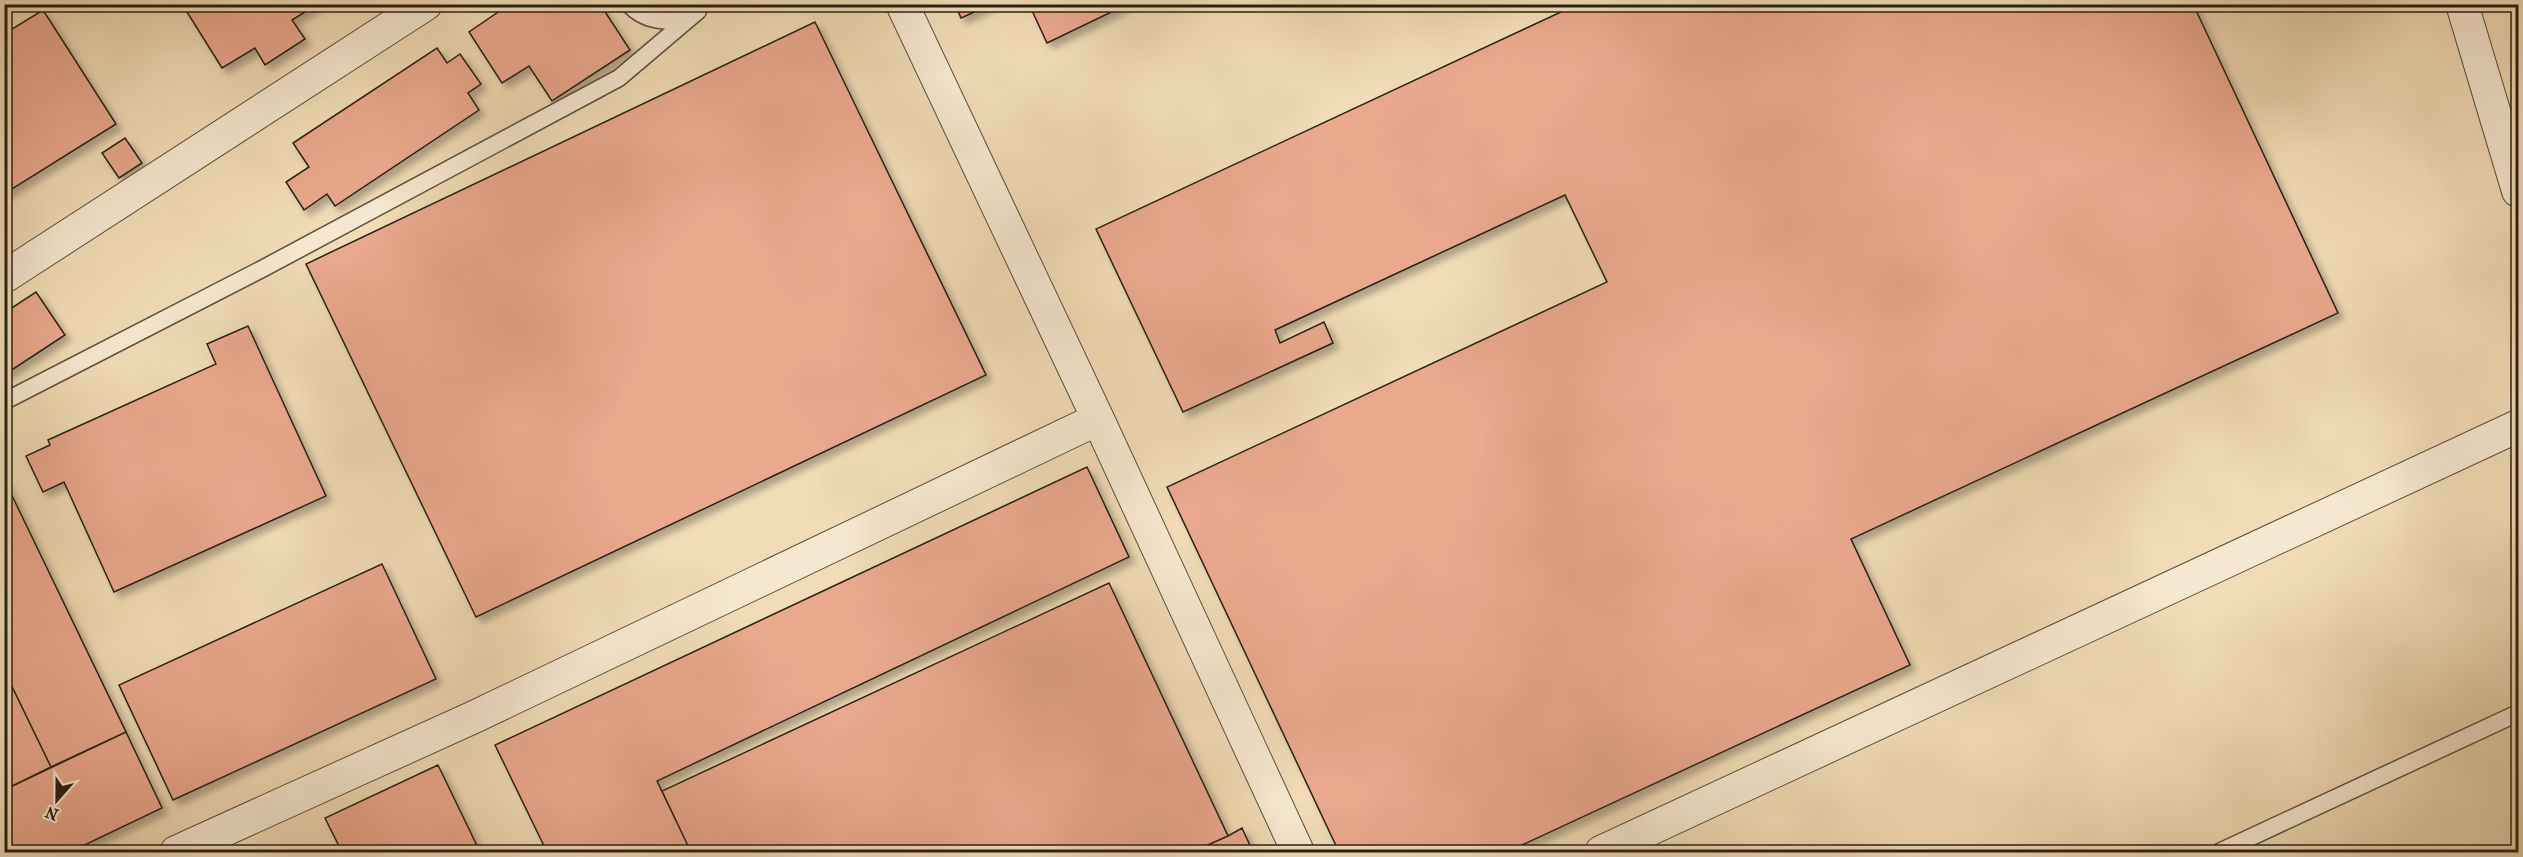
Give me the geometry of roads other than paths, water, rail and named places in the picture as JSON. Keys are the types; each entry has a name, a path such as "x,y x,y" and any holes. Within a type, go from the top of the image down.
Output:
{"street":[{"path":"4,277 426,4"},
{"path":"902,4 1098,419 1298,852"},
{"path":"2462,4 2518,191"},
{"path":"176,852 474,717 1098,419"},
{"path":"1601,852 2518,426"}],"lane":[{"path":"630,4 648,18 665,21 682,19 701,8"},
{"path":"5,401 262,269 619,78 701,8"},
{"path":"2219,852 2518,713"}]}
